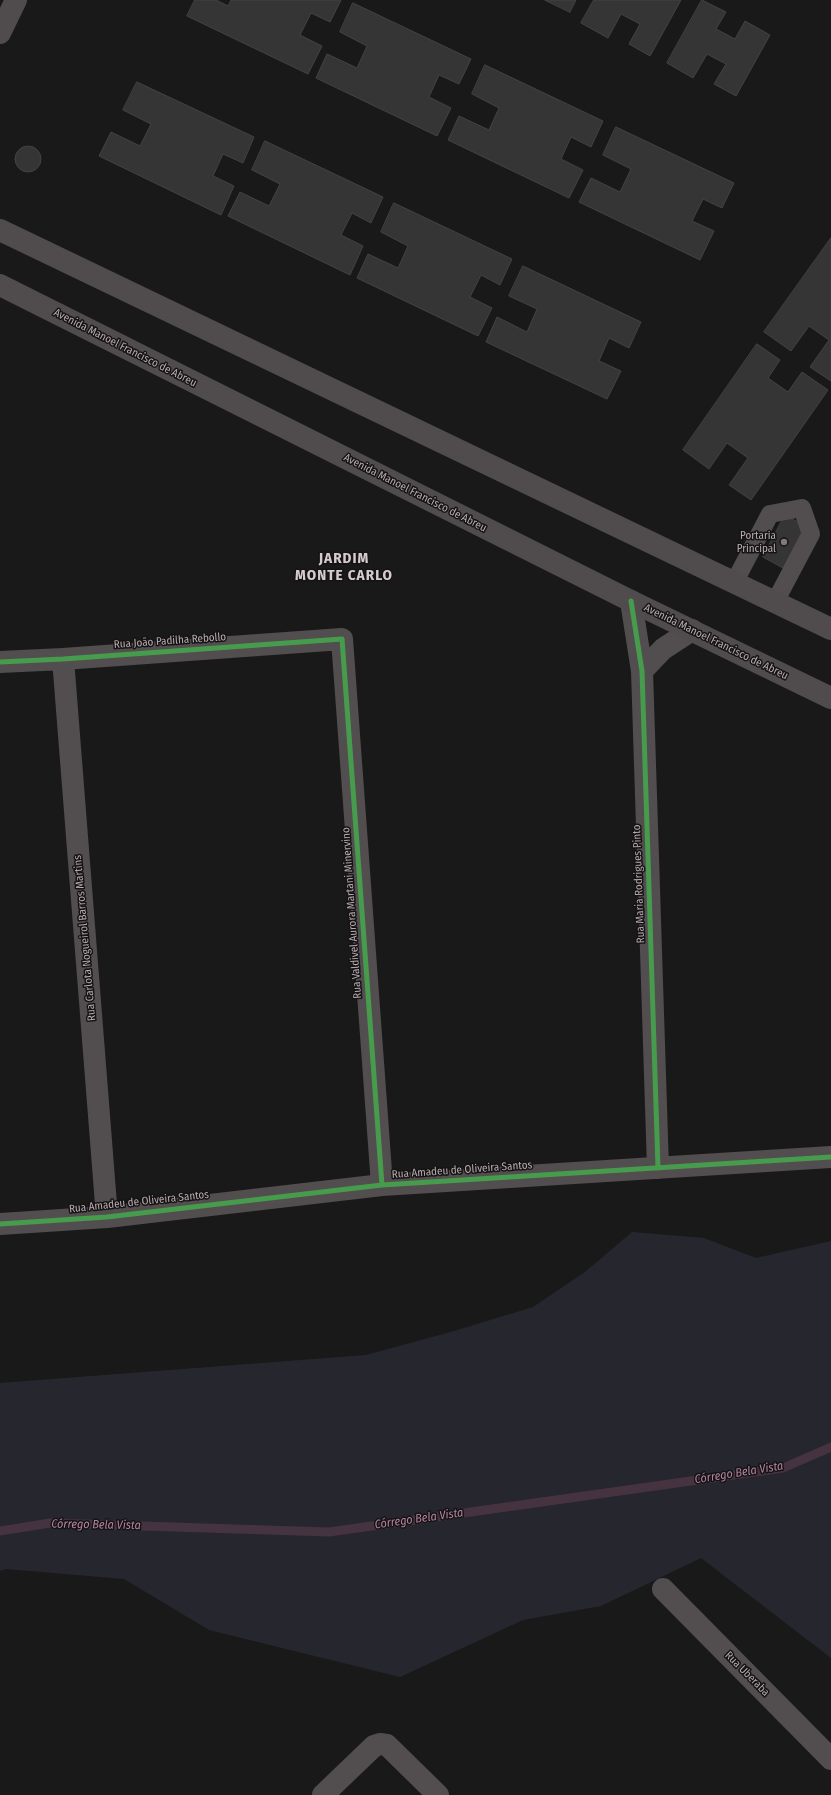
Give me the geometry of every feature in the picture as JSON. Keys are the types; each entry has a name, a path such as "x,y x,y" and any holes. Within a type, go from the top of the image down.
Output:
{"main road":[{"path":"0,33 16,0"},
{"path":"0,230 831,629"},
{"name":"Avenida Manoel Francisco de Abreu","path":"0,286 632,601 831,698"}],"street":[{"name":"Rua Maria Rodrigues Pinto","path":"632,601 642,671 658,1168"},
{"path":"642,671 663,649 692,630"},
{"name":"Rua João Padilha Rebollo","path":"0,662 63,659 342,639"},
{"name":"Rua Valdivel Aurora Martani Minervino","path":"342,639 382,1186"},
{"name":"Rua Carlota Nogueirol Barros Martins","path":"63,659 108,1216"},
{"name":"Rua Amadeu de Oliveira Santos","path":"0,1224 108,1216 382,1186 831,1157"},
{"name":"Rua Uberaba","path":"663,1589 831,1759"},
{"path":"323,1795 374,1746 380,1744 387,1745 438,1795"}],"lane":[{"path":"734,583 770,514 802,508 811,534 775,602"}],"shaded area":[{"path":"632,1232 704,1238 756,1258 831,1241 831,1658 701,1558 601,1606 523,1620 400,1677 209,1630 124,1579 6,1569 0,1571 0,1383 366,1355 454,1331 533,1307 585,1272"}],"building":[{"path":"195,0 216,0 228,6 231,0 341,0 330,22 311,13 300,35 322,46 308,74 187,16"},
{"path":"545,0 576,0 570,12"},
{"path":"594,0 681,0 650,56 629,44 640,24 621,14 608,38 581,23"},
{"path":"702,0 726,12 716,29 735,39 745,21 770,35 736,96 714,84 726,64 707,54 693,78 667,63"},
{"path":"353,3 471,59 459,84 439,75 429,97 451,108 437,136 316,78 327,54 357,68 367,46 340,32"},
{"path":"485,65 603,121 591,147 571,137 561,159 583,170 569,198 448,140 459,116 489,130 499,108 472,94"},
{"path":"137,82 254,137 243,163 223,154 213,176 234,186 221,215 99,156 111,132 140,146 151,124 123,110"},
{"path":"616,127 734,183 722,208 703,199 692,221 714,231 700,260 579,202 591,178 620,192 631,169 603,155"},
{"path":"265,141 383,197 371,223 352,213 341,235 363,246 350,275 228,216 240,192 269,206 280,184 252,170"},
{"path":"28,146 37,150 41,159 37,168 28,172 19,168 15,159 19,150"},
{"path":"394,203 512,259 500,285 481,275 470,297 492,308 478,336 357,278 368,254 398,268 408,246 381,232"},
{"path":"831,238 831,381 810,367 829,340 809,326 791,351 764,332"},
{"path":"523,266 641,322 629,348 609,338 599,361 621,371 607,399 486,342 497,317 527,332 537,309 509,296"},
{"path":"757,344 780,360 768,378 788,392 802,372 828,390 751,500 729,485 748,458 727,443 709,469 683,450"},
{"name":"Portaria Principal","path":"785,515 805,526 783,568 763,557"}],"waterway":[{"name":"Córrego Bela Vista","path":"0,1531 50,1523 329,1532 783,1468 831,1447"}],"cycle path":[{"path":"631,601 642,671 658,1168"},
{"path":"0,662 63,659 342,639 382,1185"},
{"path":"0,1224 107,1217 382,1185 831,1157"}],"place":[{"name":"Portaria Principal","path":"784,542"}],"district":[{"name":"JARDIM MONTE CARLO","path":"344,568"}]}
